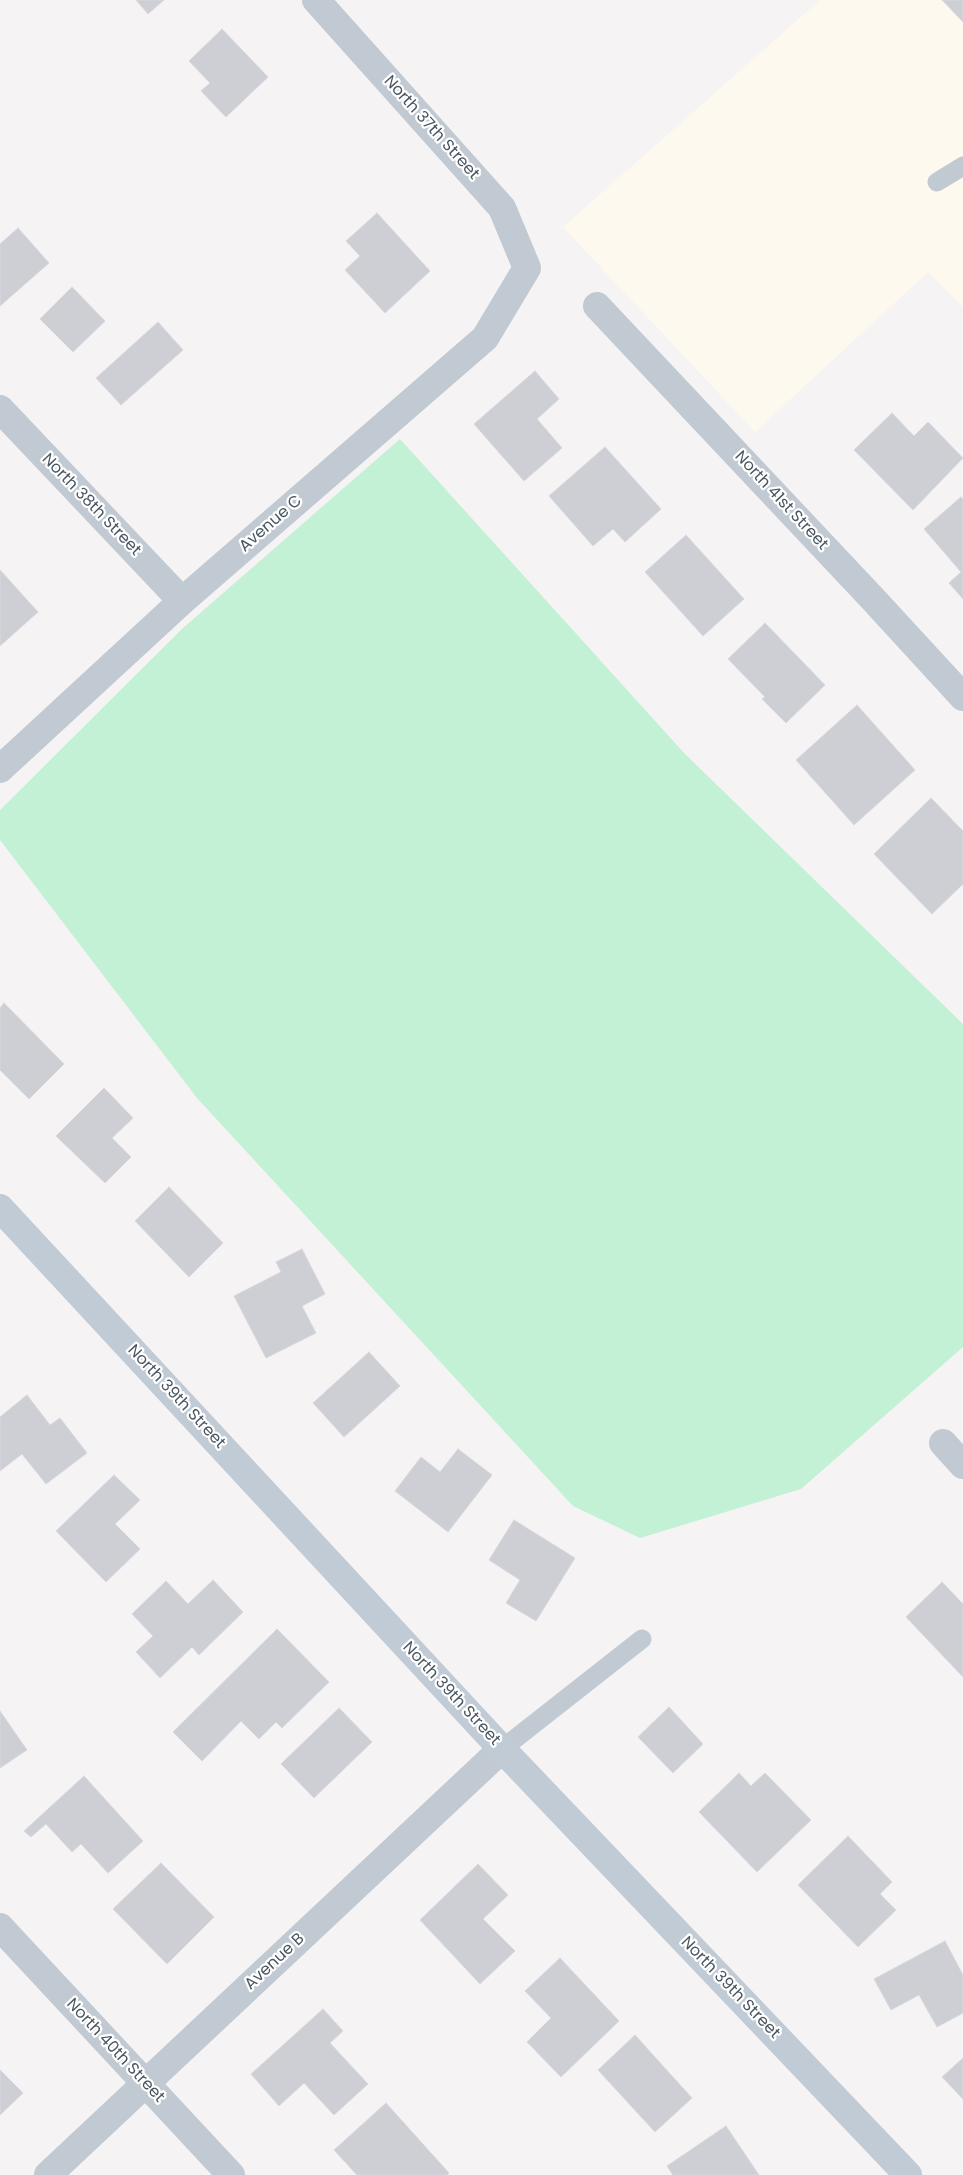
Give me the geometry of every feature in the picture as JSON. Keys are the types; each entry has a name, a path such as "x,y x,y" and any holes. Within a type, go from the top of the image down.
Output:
{"street":[{"name":"North 37th Street","path":"316,0 502,208 527,268"},
{"name":"Avenue C","path":"0,770 182,601 485,338 527,268"},
{"name":"North 41st Street","path":"597,306 963,697"},
{"name":"North 38th Street","path":"0,410 182,601"},
{"name":"North 39th Street","path":"0,1208 502,1749 908,2175"},
{"path":"942,1443 963,1465"},
{"name":"Avenue B","path":"48,2175 502,1749"},
{"name":"North 40th Street","path":"0,1927 230,2175"}],"lane":[{"path":"937,182 963,166"},
{"path":"502,1749 642,1639"}],"shaded area":[{"path":"820,0 963,0 963,307 928,272 755,432 563,227"}],"green space":[{"path":"400,439 685,754 963,1024 963,1347 801,1489 640,1538 573,1506 197,1098 0,840 0,810 183,628"}],"building":[{"path":"136,0 164,0 148,14"},
{"path":"942,0 963,0 963,22"},
{"path":"222,29 268,77 226,117 201,91 210,83 189,61"},
{"path":"377,213 430,271 385,313 345,270 360,256 346,241"},
{"path":"18,228 49,263 0,306 0,244"},
{"path":"72,287 105,321 73,352 40,319"},
{"path":"158,322 183,350 121,405 96,378"},
{"path":"535,371 559,399 537,419 562,448 524,481 474,424"},
{"path":"892,413 914,436 928,422 963,458 913,510 854,450"},
{"path":"605,447 661,509 625,542 613,529 593,546 549,496"},
{"path":"961,497 963,499 963,599 949,583 961,572 924,529"},
{"path":"686,535 744,599 703,636 645,572"},
{"path":"0,570 38,612 0,646"},
{"path":"765,623 825,685 786,723 762,699 765,697 728,659"},
{"path":"857,705 915,770 854,825 796,760"},
{"path":"931,798 963,831 963,884 932,914 874,854"},
{"path":"4,1003 64,1064 29,1099 0,1070 0,1008"},
{"path":"104,1088 133,1118 112,1138 131,1157 105,1183 56,1136"},
{"path":"169,1187 223,1243 189,1277 135,1221"},
{"path":"302,1249 325,1294 302,1306 316,1333 266,1358 234,1296 281,1272 276,1262"},
{"path":"369,1352 400,1386 344,1437 313,1403"},
{"path":"27,1395 50,1425 60,1418 87,1453 46,1484 22,1454 0,1471 0,1417"},
{"path":"458,1449 492,1475 448,1532 395,1491 421,1457 440,1472"},
{"path":"114,1475 140,1500 115,1524 140,1549 106,1582 56,1531"},
{"path":"514,1520 575,1558 536,1621 506,1603 520,1580 489,1560"},
{"path":"213,1580 243,1612 199,1655 192,1647 160,1678 136,1652 153,1636 132,1614 166,1581 188,1604"},
{"path":"942,1582 963,1604 963,1677 906,1617"},
{"path":"277,1629 329,1682 282,1728 276,1722 259,1739 241,1721 202,1761 173,1732"},
{"path":"669,1707 703,1744 673,1773 638,1737"},
{"path":"339,1708 372,1742 314,1798 281,1764"},
{"path":"0,1711 27,1750 0,1768"},
{"path":"739,1773 751,1786 765,1773 811,1820 757,1872 699,1812"},
{"path":"84,1776 143,1841 108,1873 81,1844 72,1852 46,1824 31,1837 24,1831"},
{"path":"848,1836 892,1882 880,1894 896,1910 858,1947 798,1885"},
{"path":"161,1863 214,1917 167,1964 113,1909"},
{"path":"478,1864 508,1895 483,1919 515,1951 480,1984 420,1920"},
{"path":"945,1941 963,1975 963,2013 937,2027 919,1995 891,2010 874,1979"},
{"path":"560,1958 619,2021 561,2077 527,2042 551,2018 525,1991"},
{"path":"323,2009 343,2031 330,2043 368,2084 334,2115 304,2083 279,2106 251,2074"},
{"path":"635,2035 692,2098 655,2132 598,2070"},
{"path":"963,2058 963,2099 942,2077"},
{"path":"0,2070 23,2093 0,2115"},
{"path":"386,2103 449,2173 447,2175 357,2175 334,2150"},
{"path":"726,2126 759,2175 673,2175 667,2166"}]}
